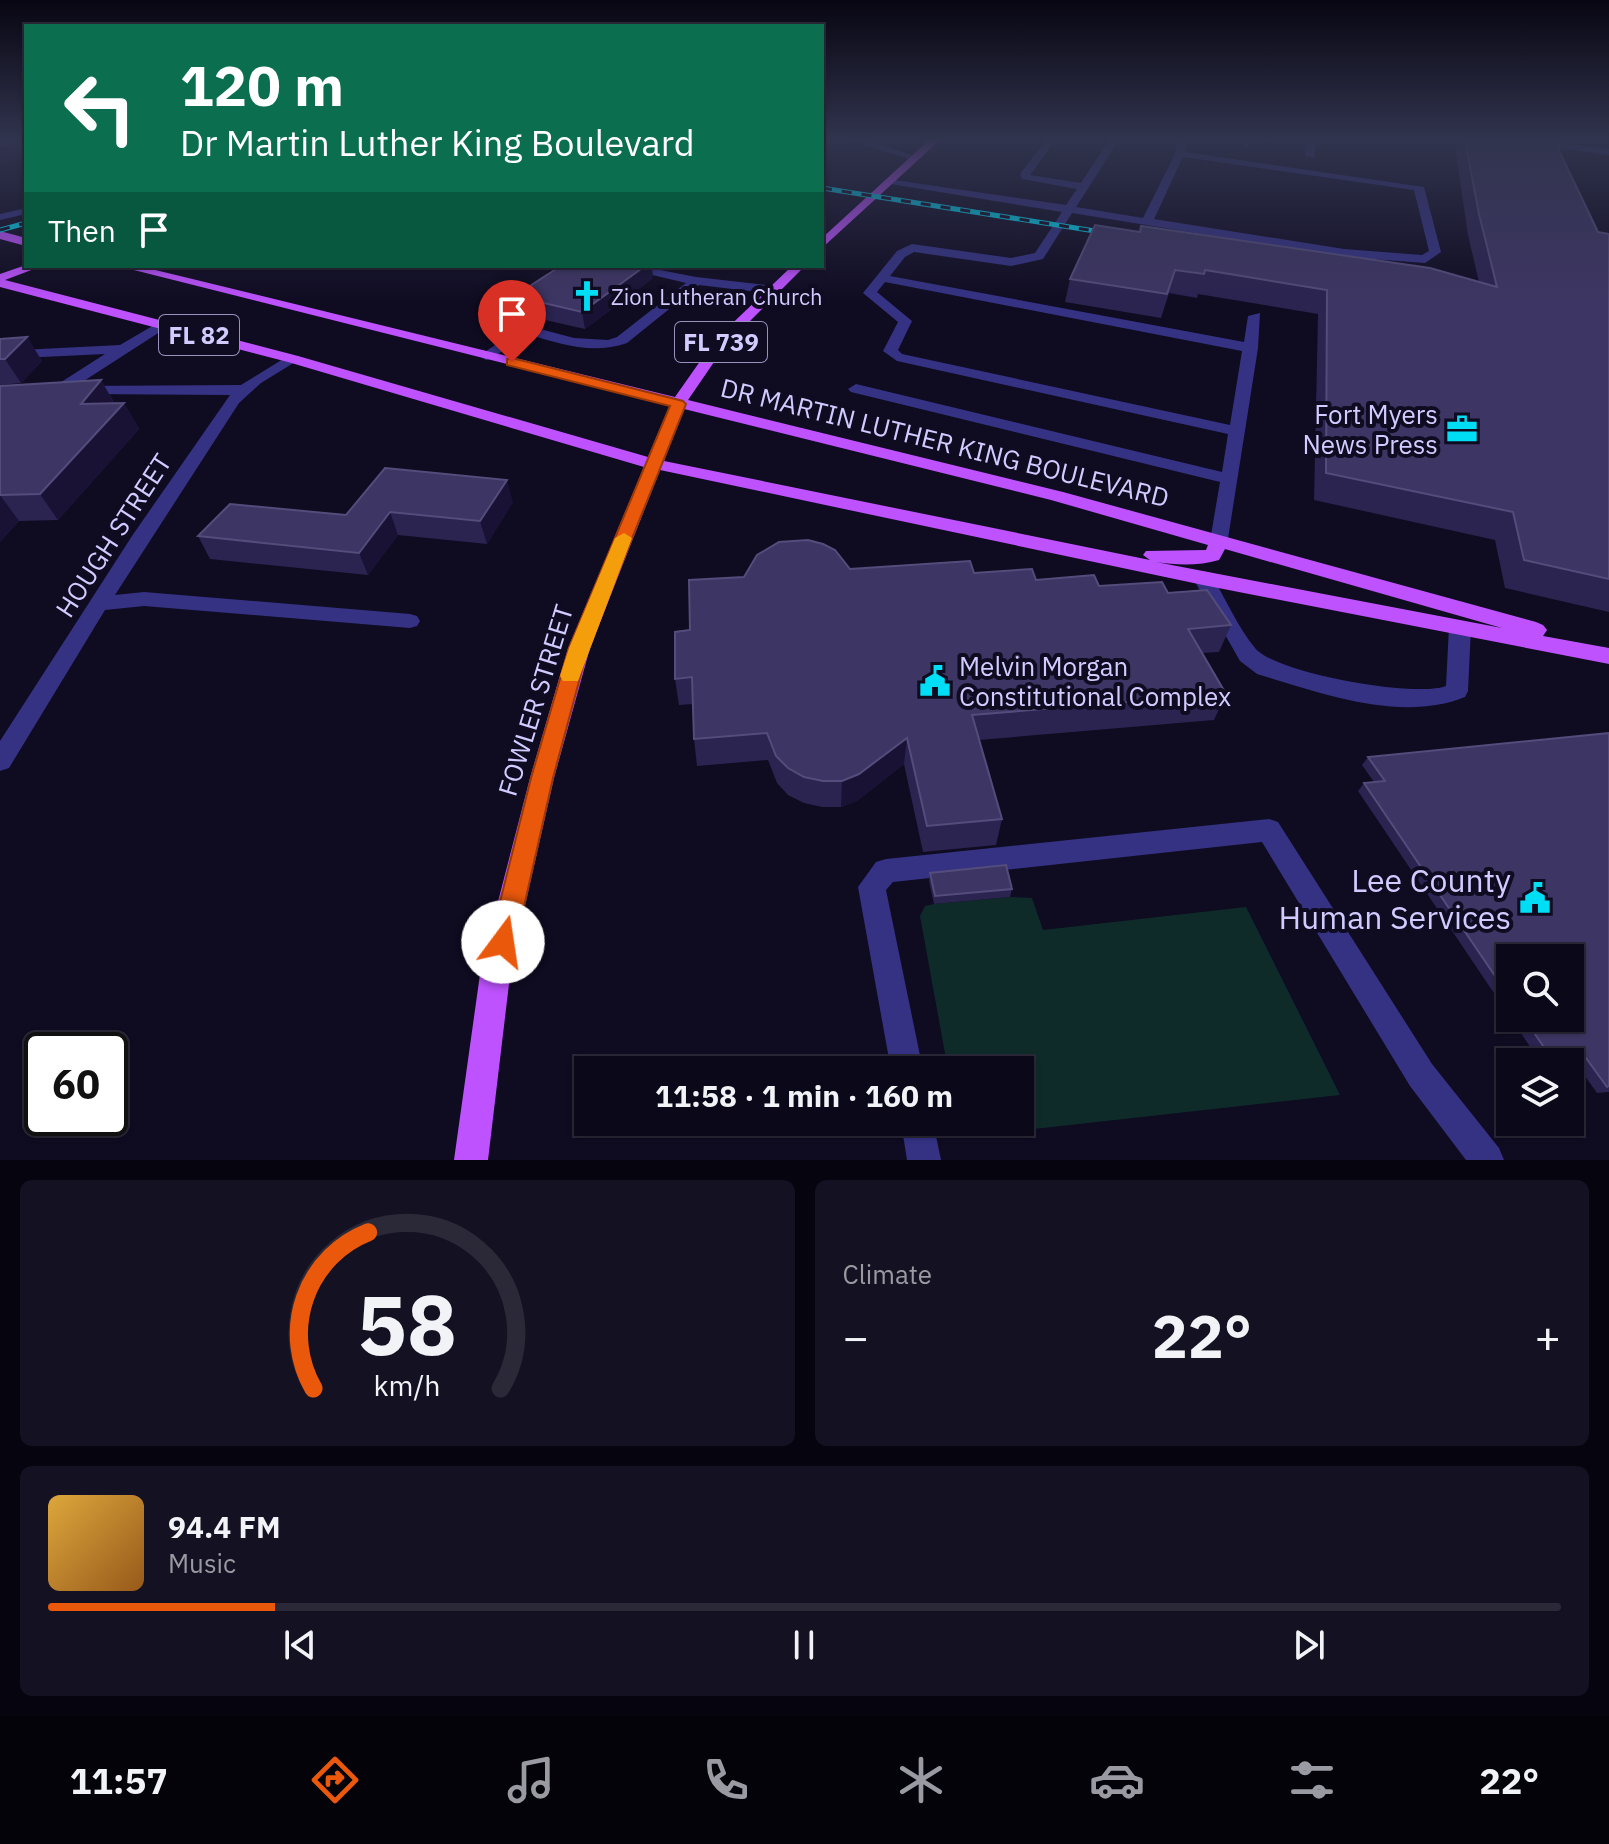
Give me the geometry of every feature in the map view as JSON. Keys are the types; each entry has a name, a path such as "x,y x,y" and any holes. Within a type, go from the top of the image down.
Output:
{"main road":[{"path":"824,242 877,194"},
{"path":"0,235 24,241"},
{"path":"0,280 31,268"},
{"name":"DR MARTIN LUTHER KING BOULEVARD","path":"132,268 1057,496 1609,653"},
{"name":"FOWLER STREET","path":"471,1160 496,967 542,778 579,648 678,404 720,343 797,268"},
{"name":"FL 82","path":"0,280 293,359 654,464"},
{"name":"DR MARTIN LUTHER KING BOULEVARD","path":"654,464 1203,578 1609,653"},
{"path":"803,495 866,494 1107,547 1175,558 1212,556 1220,541"}],"street":[{"path":"969,194 1344,253 1425,259 1435,252 1421,194"},
{"path":"1081,194 1039,256 1011,262 912,248 901,254 870,293 905,321 890,351 897,357 1237,431"},
{"path":"1146,223 1160,194"},
{"path":"0,217 24,211"},
{"path":"631,268 696,281 774,290"},
{"path":"882,278 1251,348"},
{"path":"486,356 525,329 582,344 611,345 622,340 696,281"},
{"path":"1220,541 1255,316"},
{"path":"161,325 52,389 245,390"},
{"path":"10,357 119,349"},
{"name":"HOUGH STREET","path":"0,761 233,400 293,359"},
{"path":"856,389 1230,479"},
{"path":"1203,578 1248,655 1265,668 1400,699 1446,699 1457,691 1460,627"},
{"path":"99,604 144,599 410,621"},
{"path":"904,1056 872,887 886,871 1269,830 1421,1075 1487,1160"},
{"path":"920,1136 924,1160"}],"green space":[{"path":"1032,898 1043,930 1246,907 1340,1095 1034,1129 1034,1056 945,1056 920,916 925,906"}],"building":[{"name":"Fort Myers News Press","path":"1475,194 1580,194 1598,232 1609,234 1609,579 1524,560 1513,512 1326,473 1327,290 1205,270 1204,274 1175,270 1167,294 1070,279 1095,225 1140,232 1141,226 1430,268 1497,287"},
{"path":"558,268 642,268 582,312 514,296"},
{"path":"27,337 5,359 0,359 0,339"},
{"path":"101,380 81,404 124,403 40,494 0,495 0,386"},
{"path":"385,468 507,480 480,521 390,512 359,553 198,536 230,504 346,515"},
{"name":"Melvin Morgan Constitutional Complex","path":"808,540 835,550 850,569 970,561 974,573 1032,569 1036,580 1094,575 1099,586 1162,582 1168,593 1207,590 1231,625 1188,629 1226,694 972,715 1002,819 927,826 907,738 859,774 842,781 804,777 788,768 776,756 767,733 694,739 692,677 675,679 675,632 690,630 689,580 744,577 757,555 779,542"},
{"name":"Lee County Human Services","path":"1609,733 1609,1086 1584,1058 1584,1048 1544,1048 1534,1032 1584,1032 1584,944 1496,944 1496,977 1364,783 1385,781 1368,757"},
{"path":"1006,865 1012,889 935,896 930,873"}],"railway":[{"path":"861,194 1114,234"},
{"path":"0,230 24,224"}],"slow traffic":[{"path":"571,676 579,648 624,538"}],"place":[{"name":"Zion Lutheran Church","path":"587,296"},
{"name":"Fort Myers News Press","path":"1462,429"},
{"name":"Melvin Morgan Constitutional Complex","path":"935,681"},
{"name":"Lee County Human Services","path":"1535,898"}],"route":[{"path":"503,942 542,778 579,648 678,404 512,362"}]}
